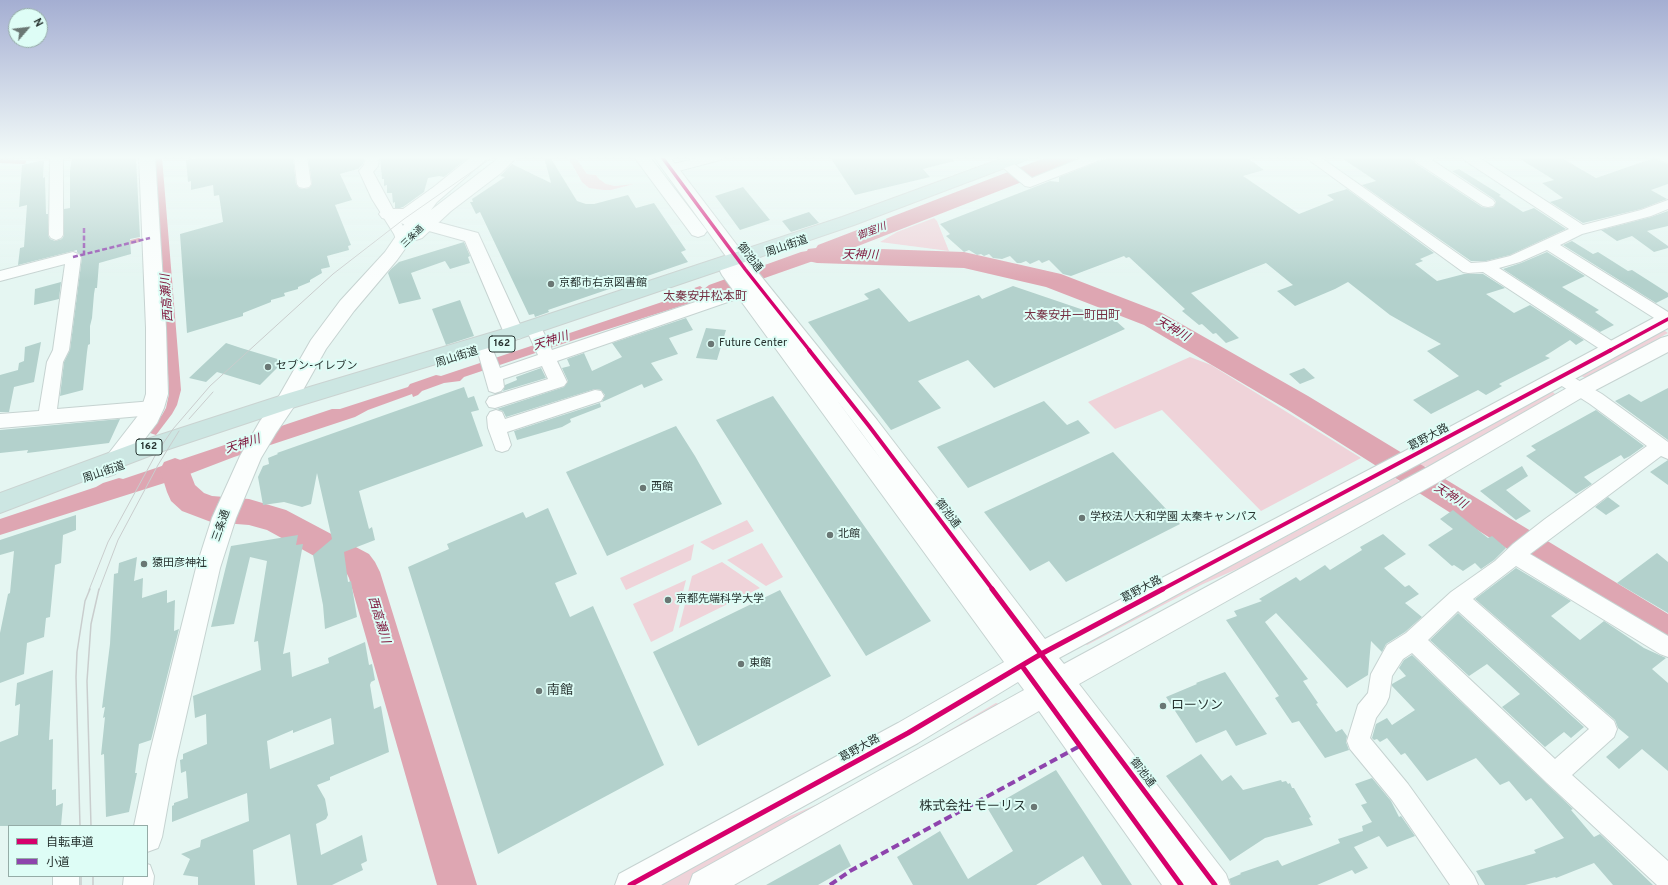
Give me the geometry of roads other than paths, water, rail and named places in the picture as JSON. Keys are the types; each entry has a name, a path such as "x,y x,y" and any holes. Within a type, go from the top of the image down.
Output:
{"highway":[{"name":"周山街道","path":"7,501 117,459 143,447 277,415 739,273 924,198"},
{"name":"周山街道","path":"277,415 514,333 739,273"},
{"name":"周山街道","path":"7,501 52,490 100,474 143,447"}],"street":[{"path":"56,198 56,235"},
{"path":"100,474 117,459 115,452 157,394 149,198"},
{"path":"380,198 401,234 402,239"},
{"path":"388,214 407,213 428,198"},
{"name":"三条通","path":"391,256 403,248 420,223 431,198"},
{"name":"三条通","path":"148,832 162,760 208,568 227,511 252,456 322,340 347,306 391,256 402,239 420,223 457,198"},
{"name":"御池通","path":"677,198 869,426 1052,687 1215,885"},
{"name":"御池通","path":"689,198 739,273"},
{"path":"1370,198 1468,268 1486,267 1515,259 1581,230 1646,213 1668,204"},
{"path":"1481,198 1488,203"},
{"path":"1532,198 1581,230"},
{"path":"388,214 472,237 514,333"},
{"path":"1548,244 1668,319"},
{"path":"0,276 73,257 61,350 55,362 47,418"},
{"path":"1486,267 1612,349"},
{"path":"494,375 547,356 739,273"},
{"name":"葛野大路","path":"630,885 908,733 1032,660 1668,319"},
{"path":"495,402 558,382 537,335"},
{"path":"704,885 1052,687 1436,473 1581,389 1668,343"},
{"path":"485,351 494,375 497,428 502,445"},
{"path":"1465,885 1400,792 1358,741 1366,713 1378,696 1382,674 1395,652 1413,640 1458,598 1502,567 1536,538 1664,449 1581,389 1560,377"},
{"path":"497,428 595,396"},
{"path":"0,421 147,408"},
{"path":"143,447 149,417 147,408"},
{"path":"1517,553 1668,647"},
{"path":"1458,598 1606,729 1555,775"},
{"path":"1413,640 1555,775 1668,878"},
{"name":"御池通","path":"1052,687 1181,885"}],"water":[{"path":"157,198 165,198 181,390 177,405 172,414 156,435 147,432 162,415 166,408 169,394 163,271"},
{"path":"840,238 845,239 851,245 852,250 856,251 857,259 850,259 849,262 831,263 830,259 816,260 722,293 464,377 460,381 444,383 422,391 413,397 412,394 368,410 355,417 234,457 174,480 0,535 0,519 96,487 103,483 119,478 123,479 332,409 340,409 408,387 410,384 436,375 441,376 671,299 672,296 700,286 704,289 709,285 801,252 818,249 817,247"}],"waterway":[{"name":"御室川","path":"826,250 961,198"},
{"path":"124,244 139,240"},
{"name":"天神川","path":"817,255 964,260 1052,280 1153,319 1298,403 1668,632"},
{"name":"西高瀬川","path":"175,470 182,492 193,502 211,509 249,512 275,519 358,564 364,572 457,885"}],"tram line":[{"path":"89,590 108,542 156,454 173,429 210,386 333,274 404,219 434,198"},
{"path":"189,419 213,392"},
{"path":"99,590 118,540 158,465 179,431"},
{"path":"80,825 76,677 77,652 85,601 90,589"},
{"path":"91,825 87,681 91,624 99,589"},
{"path":"81,877 81,885"},
{"path":"93,877 93,885"}],"place":[{"name":"京都市右京図書館","path":"551,284"},
{"name":"Future Center","path":"711,344"},
{"name":"セブン-イレブン","path":"268,367"},
{"name":"西館","path":"643,488"},
{"name":"学校法人大和学園 太秦キャンパス","path":"1082,518"},
{"name":"北館","path":"830,535"},
{"name":"猿田彦神社","path":"144,564"},
{"name":"京都先端科学大学","path":"668,600"},
{"name":"東館","path":"741,664"},
{"name":"南館","path":"539,691"},
{"name":"ローソン","path":"1163,706"},
{"name":"株式会社 モーリス","path":"1034,807"}],"district":[{"name":"太秦安井松本町","path":"705,298"},
{"name":"太秦安井一町田町","path":"1072,317"}]}
